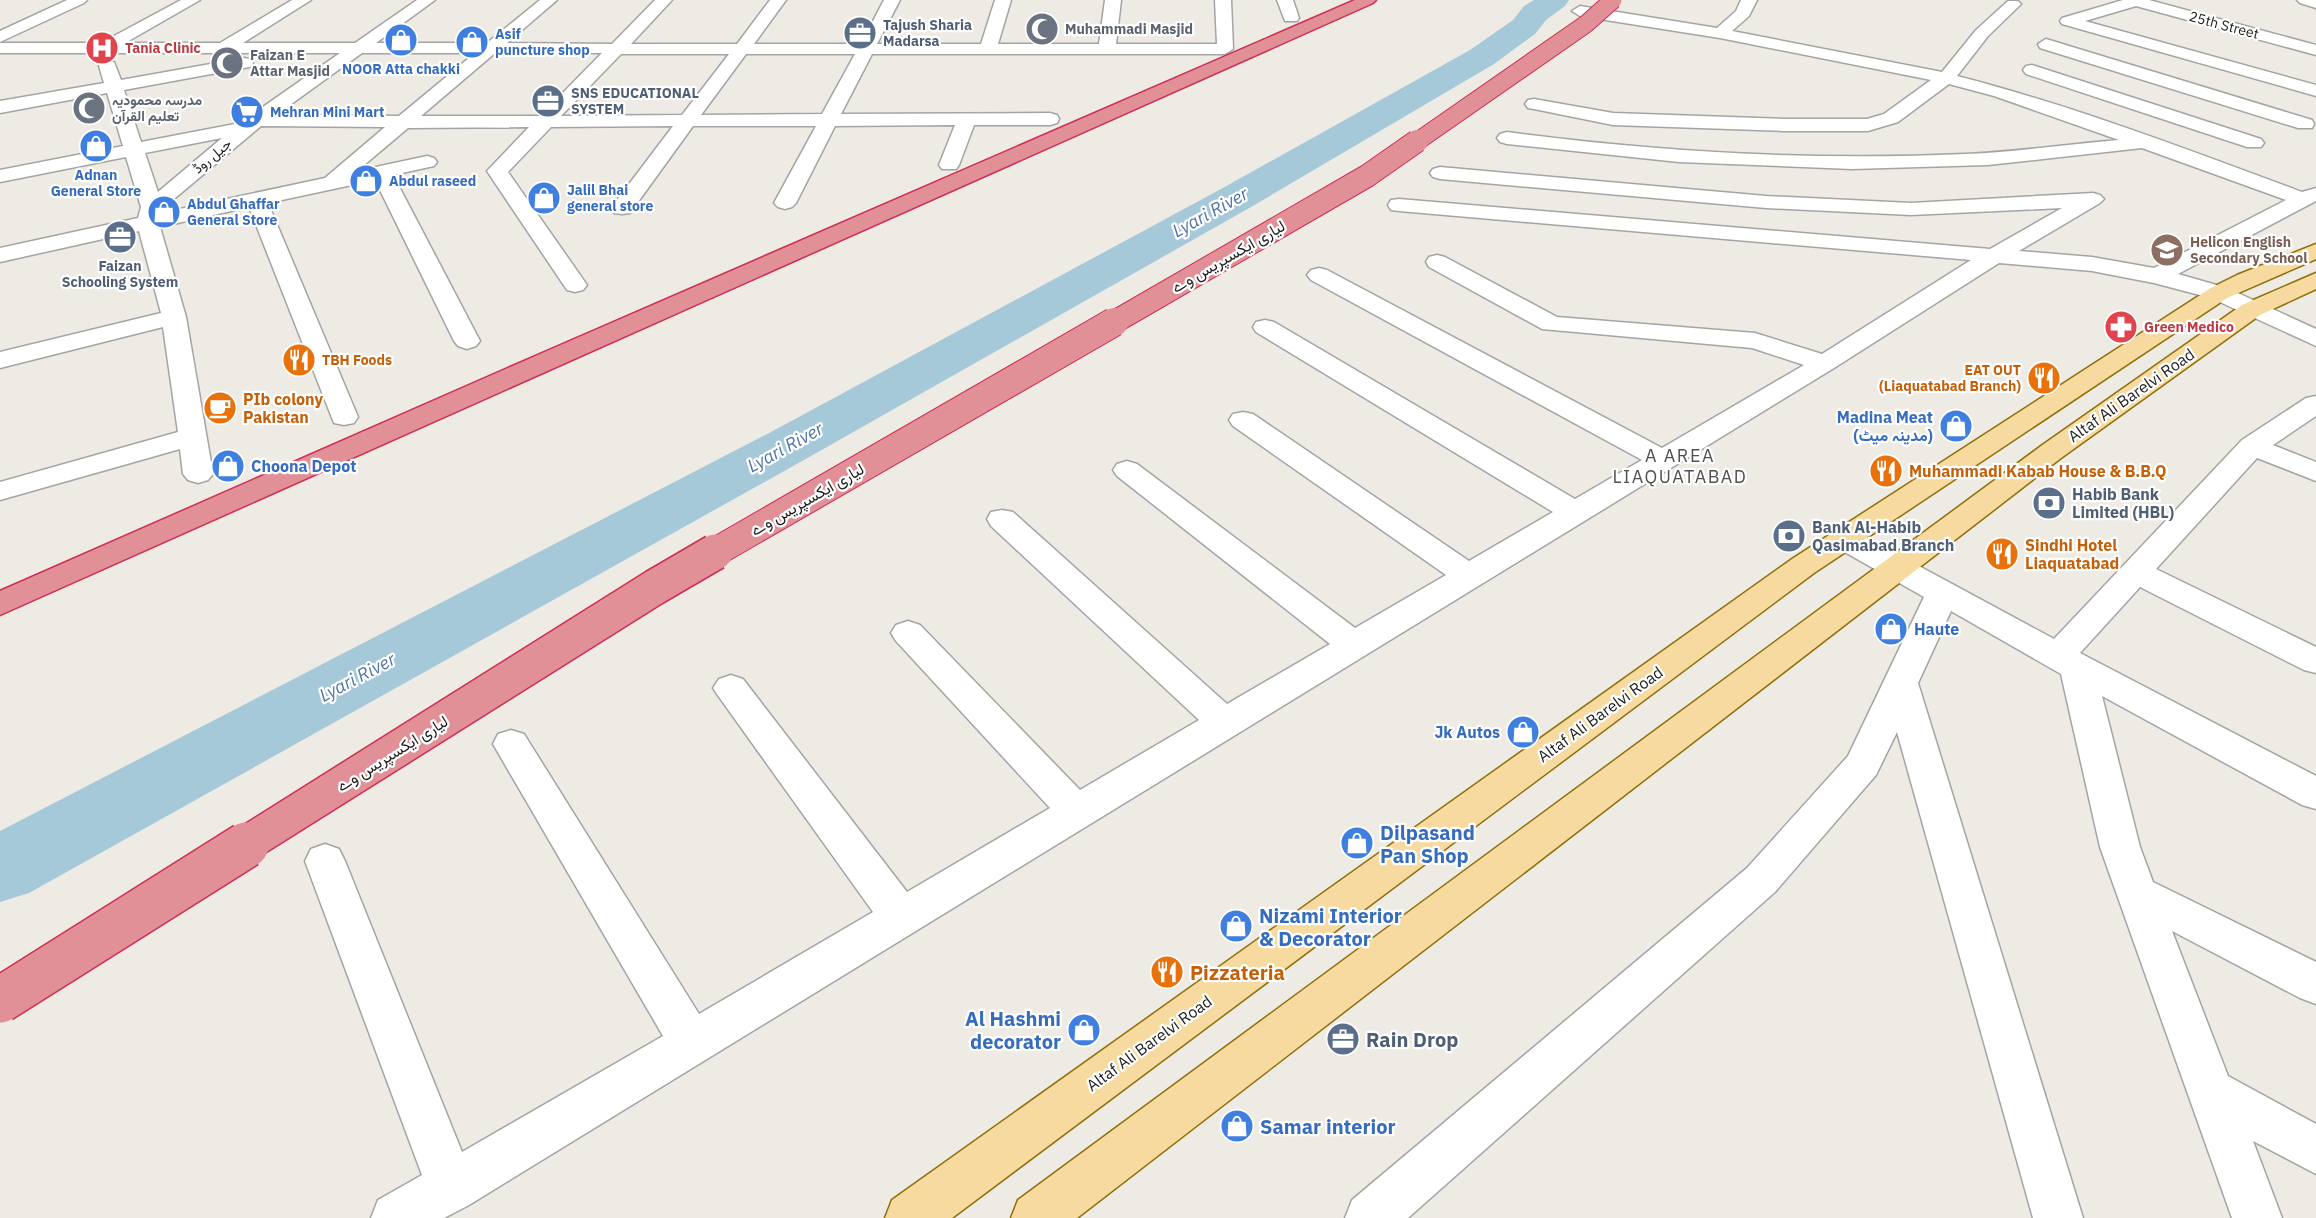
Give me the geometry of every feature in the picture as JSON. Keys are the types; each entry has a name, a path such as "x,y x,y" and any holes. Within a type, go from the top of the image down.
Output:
{"highway":[{"path":"0,604 558,355 1368,0"},
{"name":"لیاری ایکسپریس وے","path":"0,1000 655,587 1367,176 1586,24 1613,0"}],"main road":[{"name":"Altaf Ali Barelvi Road","path":"910,1218 1803,566 2218,293 2316,251"},
{"name":"Altaf Ali Barelvi Road","path":"1036,1218 2051,452 2252,310 2316,280"}],"street":[{"path":"0,37 79,0"},
{"path":"102,48 192,0"},
{"path":"224,48 303,0"},
{"name":"جیل روڈ","path":"150,215 251,124 427,0"},
{"path":"331,183 549,0"},
{"path":"575,285 497,171 664,0"},
{"path":"622,208 778,0"},
{"path":"785,203 891,0"},
{"path":"988,49 1004,0"},
{"path":"1107,49 1113,0"},
{"path":"0,48 1225,49 1222,0"},
{"path":"1285,0 1291,18"},
{"path":"1720,33 1743,13 1749,0"},
{"path":"1534,104 1613,119 1784,125 1868,125 1892,118 1946,78 1983,33 2013,4 2000,0"},
{"path":"2134,0 2068,21 2316,92"},
{"name":"25th Street","path":"2134,0 2316,50"},
{"path":"2305,0 2316,3"},
{"path":"1580,11 1720,33 1946,78 2000,93 2308,196"},
{"path":"2184,30 2316,65"},
{"path":"2046,44 2311,122"},
{"path":"102,48 134,150 174,317 198,474"},
{"path":"0,107 328,48"},
{"path":"2032,70 2254,142"},
{"path":"949,165 968,119"},
{"path":"0,176 251,124 547,120 1050,119"},
{"path":"2200,161 2311,122"},
{"path":"1507,138 1592,150 1790,163 1968,160 2145,142"},
{"path":"0,255 150,215 256,199 427,162"},
{"path":"381,172 467,341"},
{"path":"396,1218 1576,513 1825,363 1998,254 2093,199 1911,209 1766,202 1440,173"},
{"path":"2157,276 2308,196"},
{"path":"256,199 344,417"},
{"path":"1399,205 1998,254 2092,264 2157,276 2218,293 2316,338"},
{"path":"1437,262 1551,324 1755,341 1825,363"},
{"path":"1319,275 1664,460"},
{"path":"0,360 174,317"},
{"path":"1265,327 1576,513"},
{"path":"2068,662 2136,572 2252,446 2316,404"},
{"path":"1243,420 1469,576"},
{"path":"0,491 193,436"},
{"path":"2252,446 2316,472"},
{"path":"1126,470 1354,645"},
{"path":"1002,519 1225,723"},
{"path":"1845,539 2068,662 2316,794"},
{"path":"2136,572 2316,661"},
{"path":"1370,1218 1761,880 1863,765 1943,592"},
{"path":"908,633 1077,812"},
{"path":"2068,662 2120,847 2257,1218"},
{"path":"1901,684 2058,1218"},
{"path":"731,688 901,917"},
{"path":"511,744 692,1043"},
{"path":"325,861 451,1187"},
{"path":"2137,893 2316,984"},
{"path":"2211,1092 2316,1150"}],"waterway":[{"name":"Lyari River","path":"0,869 791,444 1236,198 1482,57 1524,27 1535,13 1554,0"}],"place":[{"name":"Muhammadi Masjid","path":"1042,29"},
{"name":"Tajush Sharia Madarsa","path":"860,33"},
{"name":"NOOR Atta chakki","path":"401,40"},
{"name":"Asif puncture shop","path":"472,42"},
{"name":"Tania Clinic","path":"102,48"},
{"name":"Faizan E Attar Masjid","path":"227,63"},
{"name":"SNS EDUCATIONAL SYSTEM","path":"548,101"},
{"name":"مدرسہ محمودیہ تعلیم القرآن","path":"89,108"},
{"name":"Mehran Mini Mart","path":"247,112"},
{"name":"Adnan General Store","path":"96,146"},
{"name":"Abdul raseed","path":"366,181"},
{"name":"Jalil Bhai general store","path":"544,198"},
{"name":"Abdul Ghaffar General Store","path":"164,212"},
{"name":"Faizan Schooling System","path":"120,237"},
{"name":"Helicon English Secondary School","path":"2167,250"},
{"name":"Green Medico","path":"2121,327"},
{"name":"TBH Foods","path":"299,360"},
{"name":"EAT OUT (Liaquatabad Branch)","path":"2044,378"},
{"name":"PIb colony Pakistan","path":"220,408"},
{"name":"Madina Meat (مدینہ میٹ)","path":"1956,426"},
{"name":"Choona Depot","path":"228,466"},
{"name":"Muhammadi Kabab House & B.B.Q","path":"1886,471"},
{"name":"Habib Bank Limited (HBL)","path":"2049,503"},
{"name":"Bank Al-Habib Qasimabad Branch","path":"1789,536"},
{"name":"Sindhi Hotel Liaquatabad","path":"2002,554"},
{"name":"Haute","path":"1891,629"},
{"name":"Jk Autos","path":"1523,732"},
{"name":"Dilpasand Pan Shop","path":"1357,843"},
{"name":"Nizami Interior & Decorator","path":"1236,926"},
{"name":"Pizzateria","path":"1167,972"},
{"name":"Al Hashmi decorator","path":"1084,1030"},
{"name":"Rain Drop","path":"1343,1039"},
{"name":"Samar interior","path":"1237,1126"}],"district":[{"name":"A AREA LIAQUATABAD","path":"1680,465"}]}
